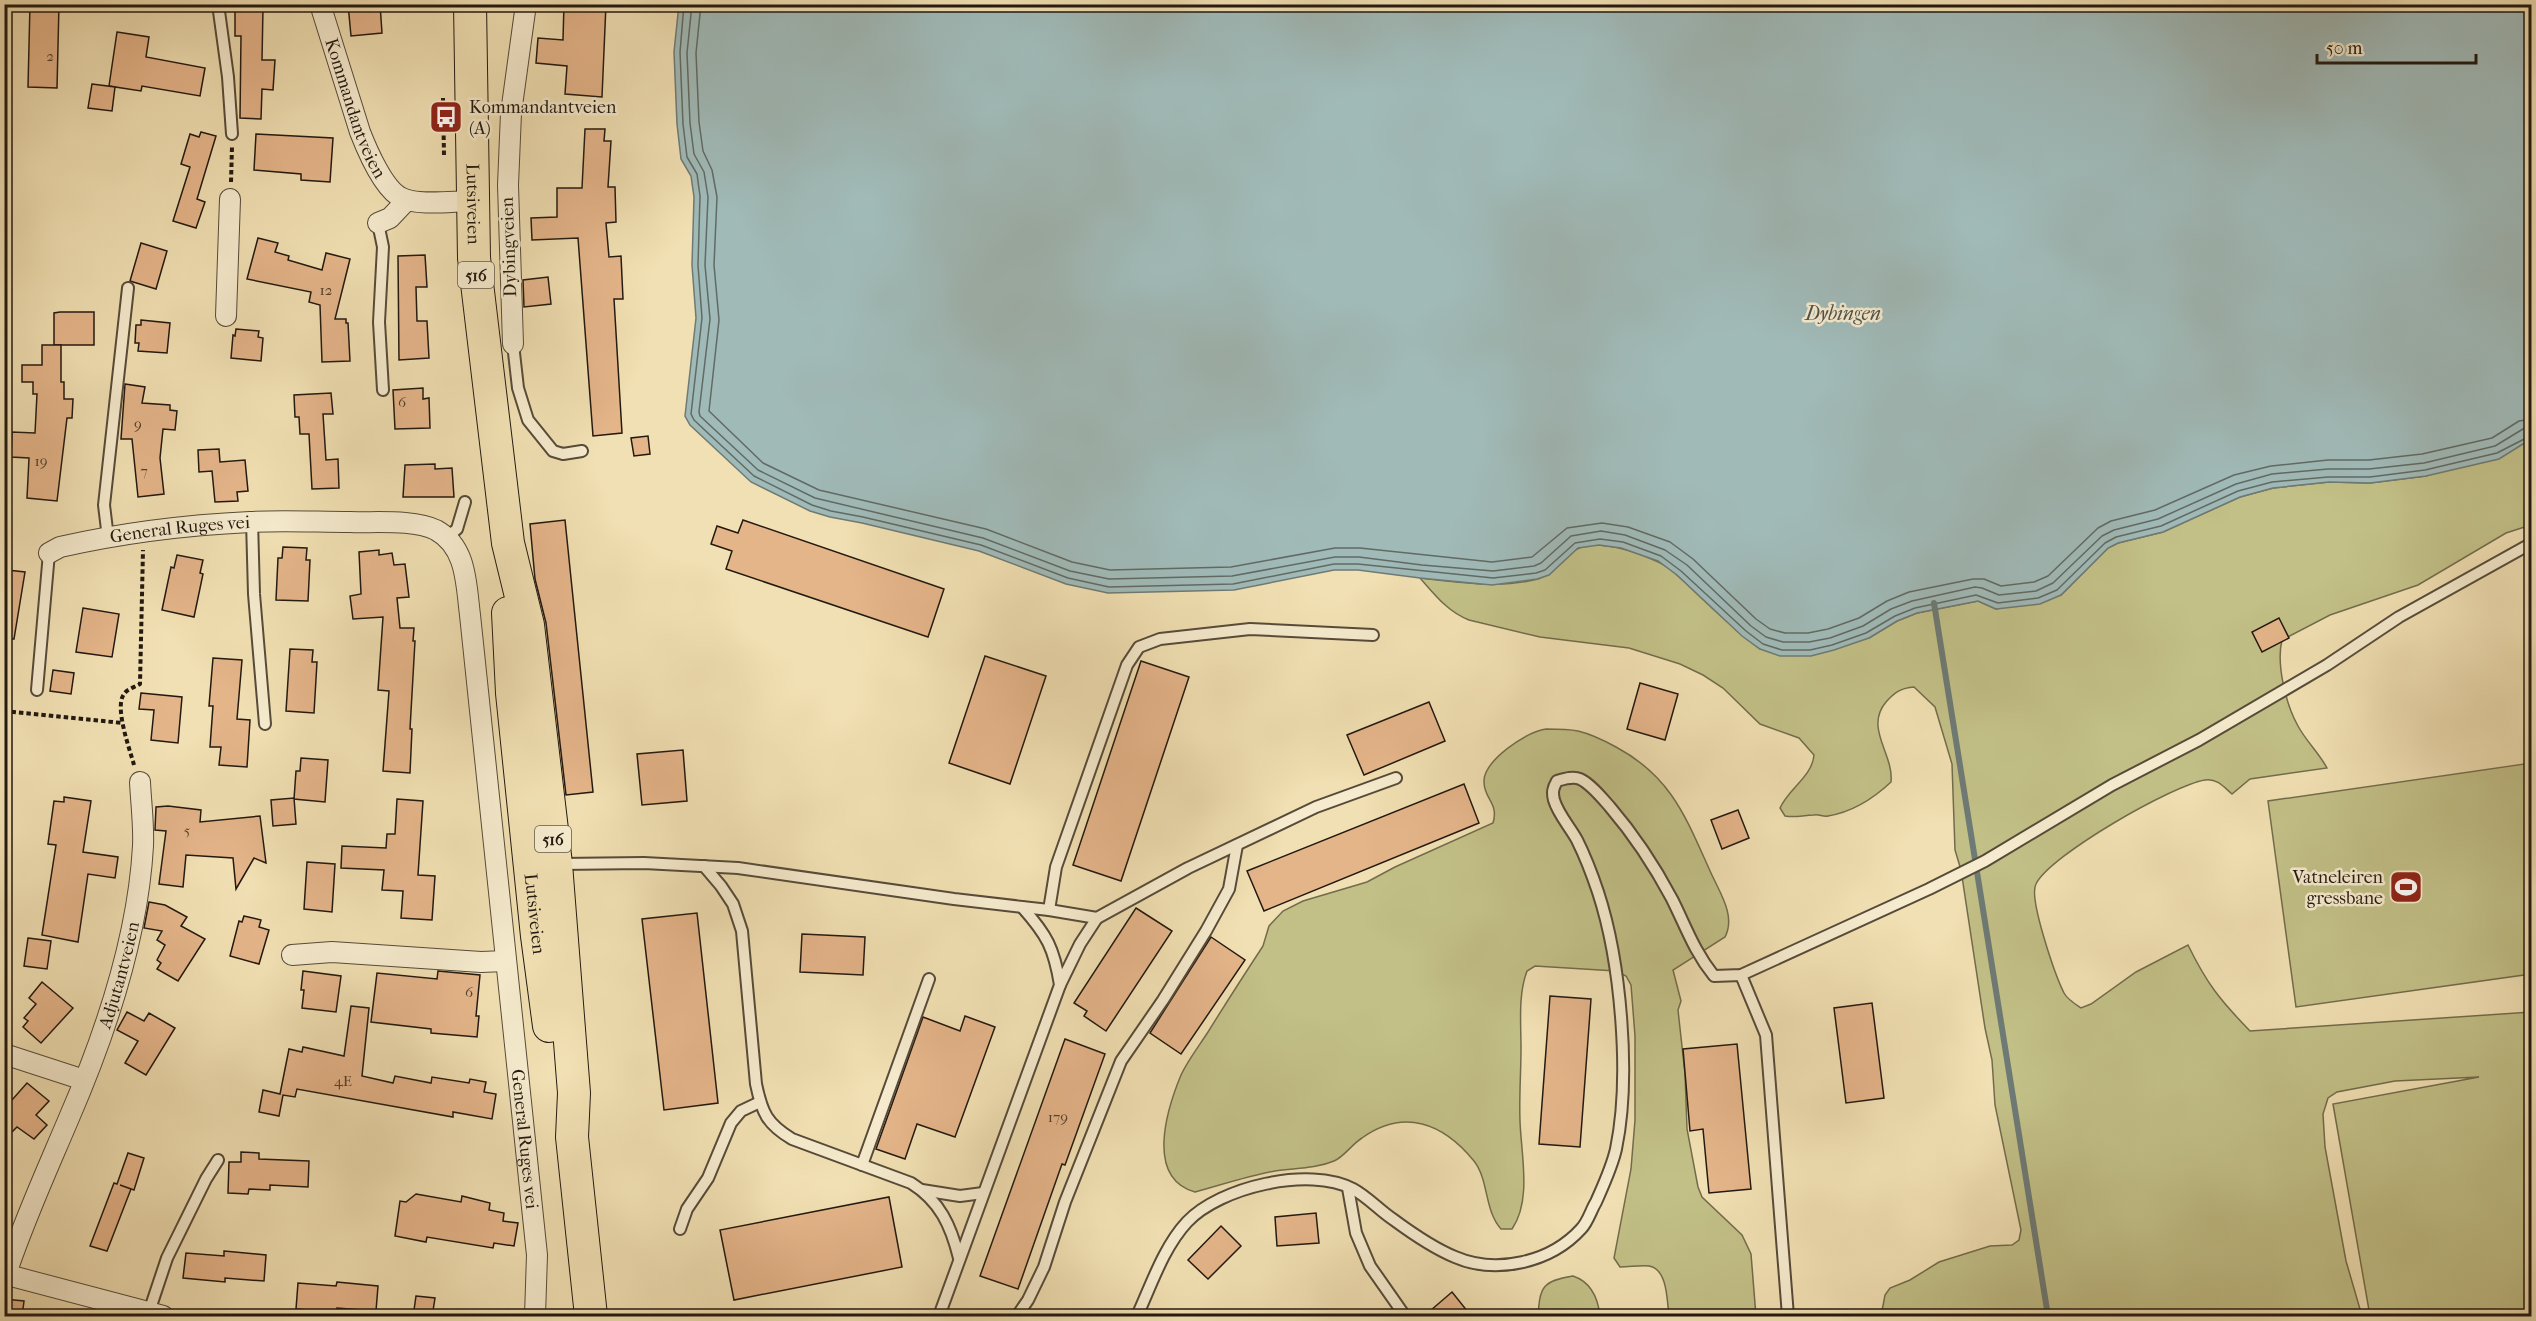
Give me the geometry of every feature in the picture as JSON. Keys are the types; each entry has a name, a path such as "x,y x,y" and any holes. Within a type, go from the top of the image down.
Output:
{"main road":[{"name":"Lutsiveien","path":"470,4 474,258 508,543 508,631 512,693 543,866 537,936 559,1094 572,1137 591,1317"}],"street":[{"name":"Kommandantveien","path":"320,4 339,70 368,151 389,188 407,200"},
{"name":"Dybingveien","path":"513,344 508,185 512,113 526,4"},
{"path":"226,316 230,199"},
{"path":"378,223 390,218 407,200 472,201"},
{"name":"General Ruges vei","path":"49,553 60,547 144,531 252,521 398,523 426,526 446,538 460,555 464,569 537,1255 535,1317"},
{"name":"Adjutantveien","path":"5,1274 22,1225 84,1080 105,1024 129,932 143,845 140,782"},
{"path":"292,955 332,952 506,962"},
{"path":"4,1054 84,1080"},
{"path":"5,1274 156,1314"}],"lane":[{"path":"218,4 228,77 232,134"},
{"path":"378,223 383,247 379,322 383,390"},
{"path":"108,538 104,517 105,496 128,288"},
{"name":"Dybingveien","path":"513,344 518,388 528,420 553,451 563,454 582,451"},
{"path":"446,538 457,530 465,502"},
{"path":"252,521 254,594 265,724"},
{"path":"1137,1317 1172,1242 1188,1221 1222,1196 1269,1183 1314,1179 1348,1188 1421,1239 1456,1258 1483,1264 1523,1263 1555,1251 1583,1228 1616,1151 1621,1103 1623,1038 1602,904 1577,841 1554,801 1553,789 1557,781 1579,778 1600,795 1625,825 1651,865 1671,898 1698,956 1713,976 1741,975 1985,861 2112,785 2219,728 2327,665 2399,617 2532,543"},
{"name":"General Ruges vei","path":"37,690 49,553"},
{"path":"1049,910 1056,867 1127,665 1139,647 1160,639 1250,629 1373,635"},
{"path":"939,1317 1060,985 1080,944 1097,918 1188,868 1316,807 1396,778"},
{"path":"1017,1317 1044,1267 1065,1202 1121,1061 1175,980 1229,889 1237,844"},
{"path":"543,866 644,863 738,868 1097,918"},
{"path":"704,866 721,886 732,904 742,932 756,1084 760,1102 768,1120 792,1139 911,1183 922,1190 933,1200 945,1217 959,1258"},
{"path":"1022,907 1042,929 1052,948 1060,985"},
{"path":"1741,975 1766,1035 1788,1317"},
{"path":"862,1165 929,979"},
{"path":"680,1229 687,1209 708,1178 731,1123 741,1111 760,1102"},
{"path":"156,1314 167,1258 210,1170 218,1160"},
{"path":"1348,1188 1356,1233 1370,1266 1405,1317"},
{"path":"922,1190 960,1196 983,1193"}],"path":[{"path":"230,199 232,134"},
{"path":"140,782 122,723 121,699 125,692 140,684 144,531"},
{"path":"4,711 122,723"}],"shaded area":[{"path":"2531,439 2531,525 2506,533 2418,585 2330,615 2282,640 2281,672 2290,707 2301,731 2327,768 2250,779 2232,794 2213,780 2205,780 2167,794 2114,823 2064,856 2046,871 2036,884 2035,892 2039,920 2060,984 2067,997 2081,1008 2091,1004 2136,972 2188,945 2201,971 2215,991 2250,1031 2531,1012 2531,1316 2370,1316 2333,1104 2479,1077 2395,1081 2337,1092 2328,1098 2323,1114 2325,1147 2346,1261 2362,1316 1881,1316 1885,1295 1890,1288 1910,1280 1939,1262 1990,1246 2012,1245 2019,1240 2021,1230 1995,1105 1992,1060 1961,870 1955,850 1952,764 1935,707 1914,687 1898,691 1886,702 1880,712 1878,722 1881,741 1891,772 1891,782 1877,794 1854,808 1837,814 1785,816 1780,808 1809,770 1814,755 1799,738 1760,724 1723,688 1680,664 1629,648 1540,637 1469,620 1448,608 1420,578 1479,584 1524,582 1544,577 1577,549 1585,546 1606,546 1638,554 1667,567 1760,649 1869,638 1897,621 1917,613 1978,601 1996,609 2061,595 2108,548 2118,543 2163,532 2240,497 2273,488 2329,482 2370,483 2426,476"},
{"path":"1546,729 1574,730 1593,736 1616,747 1651,772 1664,786 1685,817 1726,905 1729,921 1725,937 1673,970 1681,1001 1678,1010 1685,1074 1687,1129 1698,1187 1702,1197 1742,1235 1751,1254 1756,1316 1669,1316 1665,1287 1660,1273 1649,1266 1620,1267 1614,1258 1631,1169 1635,1120 1635,1036 1631,985 1626,976 1616,971 1535,966 1527,971 1522,990 1521,1009 1520,1112 1524,1191 1522,1205 1512,1229 1501,1229 1496,1221 1482,1177 1474,1161 1449,1137 1422,1124 1408,1122 1378,1129 1358,1141 1338,1159 1327,1164 1265,1173 1195,1192 1179,1184 1170,1173 1165,1158 1166,1123 1181,1075 1263,946 1269,926 1283,911 1303,901 1367,882 1493,823 1493,806 1486,793 1484,782 1491,765 1518,741"},
{"name":"Vatneleiren gressbane","path":"2531,763 2531,974 2296,1007 2268,801"},
{"path":"1573,1276 1585,1282 1592,1291 1600,1316 1538,1316 1540,1298 1545,1287 1555,1280"},
{"path":"1199,1310 1227,1316 1165,1316"}],"water":[{"name":"Dybingen","path":"679,4 2531,5 2531,439 2499,459 2426,476 2370,483 2329,482 2273,488 2240,497 2163,532 2118,543 2108,548 2061,595 2040,604 1996,609 1978,601 1917,613 1897,621 1869,638 1811,656 1780,656 1760,649 1742,636 1677,575 1658,561 1621,548 1599,545 1578,548 1549,575 1537,579 1492,585 1358,570 1334,570 1234,590 1108,593 1066,584 979,551 810,511 751,482 690,425 685,416 696,318 692,265 694,197 691,176 681,159 677,124 674,52"}],"building":[{"path":"30,4 59,4 57,88 28,87"},
{"path":"348,4 380,4 382,33 351,36"},
{"path":"564,4 606,4 602,97 565,94 567,66 536,63 538,38 563,40"},
{"path":"235,8 263,8 262,60 275,60 273,90 262,89 261,119 240,118 241,36 235,36"},
{"path":"117,32 149,37 146,57 205,68 200,96 142,86 141,91 109,86"},
{"path":"92,84 115,87 112,111 88,108"},
{"path":"585,129 605,129 604,141 611,141 608,187 615,187 616,222 606,223 609,257 621,256 623,299 614,299 622,433 593,436 578,238 532,240 531,218 557,217 557,188 582,188"},
{"path":"201,132 216,136 197,199 205,202 196,228 173,221 190,167 181,164 190,134 199,137"},
{"path":"256,134 333,138 330,182 301,180 301,174 254,170"},
{"path":"258,238 278,243 275,252 289,256 288,260 322,270 326,253 350,259 335,319 346,319 348,323 350,361 322,362 320,305 309,302 311,292 247,279"},
{"path":"141,243 167,251 156,289 130,281"},
{"path":"425,255 427,287 416,287 417,321 427,321 429,358 399,360 398,256"},
{"path":"548,277 551,304 524,307 523,280"},
{"path":"94,312 94,345 54,345 54,313"},
{"path":"141,320 170,323 167,353 138,351 139,343 135,343 136,325 141,325"},
{"path":"236,329 259,331 258,337 263,338 261,361 231,358 233,335 235,336"},
{"path":"42,345 61,345 61,382 64,382 64,399 73,399 72,418 67,418 57,501 27,498 29,458 11,457 12,432 35,433 37,394 33,394 33,382 22,382 22,365 42,365"},
{"path":"125,384 145,387 142,403 170,405 170,410 177,411 175,430 163,429 160,458 164,494 138,497 132,439 121,439"},
{"path":"423,388 423,399 429,398 430,428 395,429 393,390"},
{"path":"331,393 333,414 323,414 326,460 338,459 339,488 312,489 309,434 300,434 299,417 295,417 294,395"},
{"path":"648,436 650,454 634,456 631,438"},
{"path":"219,449 220,462 245,460 248,491 237,492 238,501 215,502 212,471 199,472 198,450"},
{"path":"435,464 435,469 452,468 454,497 403,497 405,465"},
{"path":"565,520 593,792 566,795 546,623 535,579 530,524"},
{"path":"743,520 944,589 928,637 726,569 732,551 711,544 717,526 738,533"},
{"path":"283,547 307,548 306,560 310,560 308,601 276,600 278,558 282,558"},
{"path":"379,550 379,555 392,553 394,565 405,564 409,597 397,598 400,628 414,628 410,773 383,771 389,691 378,690 383,617 353,619 350,596 361,594 359,552"},
{"path":"177,555 203,560 200,573 203,574 194,617 162,610 171,567 174,568"},
{"path":"7,570 25,572 14,639 4,639 4,585"},
{"path":"83,608 119,614 112,657 76,652"},
{"path":"2279,618 2289,638 2262,652 2252,632"},
{"path":"290,649 313,650 312,662 317,662 314,713 286,711"},
{"path":"985,656 1046,676 1010,784 949,763"},
{"path":"213,658 242,660 237,719 250,720 247,767 219,765 221,747 210,747 213,706 209,706"},
{"path":"1141,661 1189,677 1121,881 1073,865"},
{"path":"53,670 74,673 71,694 50,691"},
{"path":"1640,683 1678,694 1665,740 1627,729"},
{"path":"141,693 182,697 178,743 151,740 154,710 139,709"},
{"path":"1429,702 1445,741 1364,775 1347,735"},
{"path":"683,750 687,801 642,805 637,754"},
{"path":"301,758 328,760 325,802 294,799 296,771 300,771"},
{"path":"1464,784 1479,823 1264,911 1247,871"},
{"path":"64,797 91,801 83,852 118,857 115,878 88,874 78,942 42,935 56,845 48,844 54,801 64,802"},
{"path":"294,798 296,824 273,826 271,800"},
{"path":"397,799 423,801 418,875 435,876 432,920 401,918 403,891 382,890 384,870 341,868 342,846 386,848 387,834 395,834"},
{"path":"156,807 201,810 200,822 260,816 266,863 254,858 236,889 233,858 186,855 183,887 159,884 166,831 155,830"},
{"path":"1738,810 1749,838 1722,849 1711,820"},
{"path":"307,862 335,864 332,912 304,909"},
{"path":"149,902 165,905 187,917 181,926 205,939 178,981 157,969 161,963 157,960 165,945 157,940 162,931 144,928"},
{"path":"1136,908 1172,931 1106,1031 1084,1016 1087,1011 1074,1003"},
{"path":"697,913 718,1103 664,1110 642,919"},
{"path":"244,916 261,920 259,927 269,930 259,964 230,956 239,921 242,922"},
{"path":"802,934 865,937 863,975 800,972"},
{"path":"1211,937 1245,960 1181,1054 1150,1033"},
{"path":"28,938 51,941 47,969 24,966"},
{"path":"303,971 341,976 336,1012 302,1008"},
{"path":"438,971 480,975 476,1016 479,1016 477,1037 431,1033 431,1029 371,1022 377,973 437,979"},
{"path":"42,982 73,1008 41,1043 23,1027 28,1021 24,1018 36,1004 29,998"},
{"path":"1550,996 1591,999 1580,1147 1539,1144"},
{"path":"1872,1003 1884,1098 1846,1103 1834,1008"},
{"path":"351,1006 369,1008 362,1076 393,1083 395,1076 431,1083 432,1077 469,1083 470,1079 486,1082 484,1092 496,1094 492,1119 453,1112 453,1117 297,1089 295,1097 283,1095 279,1116 259,1112 263,1090 280,1094 289,1049 302,1052 303,1047 344,1056"},
{"path":"127,1012 144,1021 149,1013 175,1028 146,1075 125,1063 138,1041 117,1030"},
{"path":"965,1016 995,1027 955,1137 917,1124 905,1159 876,1149 923,1017 960,1031"},
{"path":"1065,1039 1105,1054 1065,1165 1062,1164 1018,1289 980,1276"},
{"path":"1737,1044 1751,1189 1709,1193 1703,1129 1690,1131 1683,1049"},
{"path":"27,1083 49,1101 36,1115 47,1125 34,1139 17,1127 4,1140 4,1109"},
{"path":"241,1152 259,1153 259,1159 309,1161 308,1187 270,1185 270,1190 249,1189 248,1194 228,1193 229,1162 241,1162"},
{"path":"128,1153 144,1158 134,1190 120,1185 131,1189 107,1251 90,1246 114,1183 117,1184"},
{"path":"416,1194 461,1202 462,1196 490,1203 489,1210 504,1213 503,1221 518,1223 514,1246 494,1243 493,1248 427,1237 426,1242 395,1236 400,1201 406,1202"},
{"path":"889,1197 902,1267 734,1300 720,1230"},
{"path":"1316,1213 1319,1243 1277,1246 1275,1217"},
{"path":"1221,1226 1241,1246 1208,1279 1188,1260"},
{"path":"224,1251 266,1255 264,1281 225,1278 225,1282 183,1278 186,1253 224,1256"},
{"path":"337,1282 378,1286 376,1311 337,1308 337,1312 296,1309 298,1283 336,1286"},
{"path":"1452,1292 1472,1317 1423,1317"},
{"path":"416,1296 435,1298 432,1317 413,1317"},
{"path":"4,1299 24,1301 22,1317 4,1317"}],"waterway":[{"path":"1934,603 2048,1316"}],"place":[{"name":"Kommandantveien (A)","path":"446,117"},
{"name":"Vatneleiren gressbane","path":"2406,887"}]}
